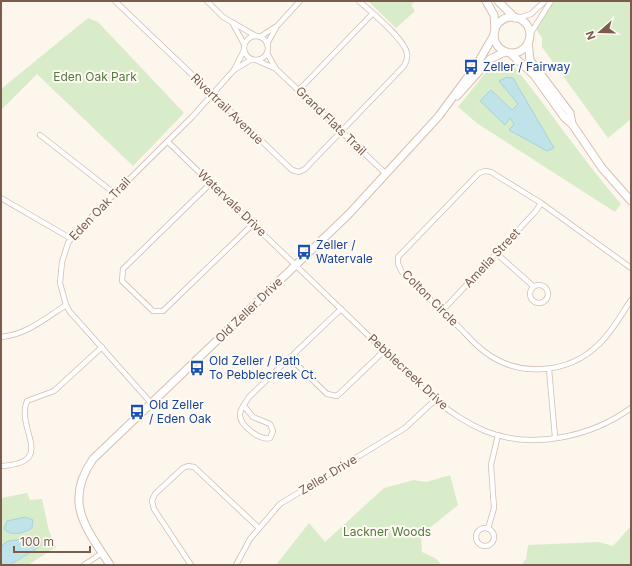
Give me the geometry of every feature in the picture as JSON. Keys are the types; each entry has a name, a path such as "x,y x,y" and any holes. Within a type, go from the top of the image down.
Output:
{"street":[{"name":"Rivertrail Avenue","path":"116,1 212,95 292,170 299,172 305,169 342,131"},
{"path":"233,24 244,44 244,50 254,60 262,58 267,53 267,44 277,26 300,1"},
{"path":"342,131 404,66 407,54 402,42 359,1"},
{"path":"486,1 494,15 494,33 496,43 530,71 564,117 572,124 602,168 631,201"},
{"path":"498,1 526,25 529,39 530,60 570,113 572,124"},
{"path":"494,33 502,20 530,14 545,1"},
{"path":"508,52 519,51 529,39 551,1"},
{"path":"210,2 223,17 233,24 258,36 267,44"},
{"path":"299,90 372,14"},
{"path":"244,44 249,38 258,36 277,26"},
{"name":"Old Zeller Drive","path":"447,106 478,62 494,33"},
{"name":"Eden Oak Trail","path":"152,404 70,312 66,305 60,283 62,262 70,238 114,193 168,142 212,95 234,70 244,50"},
{"name":"Old Zeller Drive","path":"110,565 85,528 80,511 78,494 84,472 94,459 349,214 490,59 508,52"},
{"name":"Grand Flats Trail","path":"267,53 276,69 385,173"},
{"name":"Eden Oak Trail","path":"234,70 254,60"},
{"name":"Grand Flats Trail","path":"254,60 276,69"},
{"path":"40,135 114,193"},
{"name":"Watervale Drive","path":"168,142 296,265"},
{"name":"Colton Circle","path":"631,268 541,203 491,172 485,171 479,173 398,257 398,264 402,272 485,352 516,368 532,370 549,369 575,361 591,351 608,334 631,300"},
{"path":"211,184 123,269 122,281 148,308 153,312 163,310 253,224"},
{"path":"1,198 70,238"},
{"name":"Amelia Street","path":"442,311 541,203"},
{"path":"496,253 533,286"},
{"name":"Pebblecreek Drive","path":"296,265 435,400 472,425 498,435 526,439 556,437 591,430 616,419 631,408"},
{"path":"539,284 546,287 549,294 546,300 540,303 534,302 530,295 533,286 539,284"},
{"path":"1,337 16,335 27,330 66,305"},
{"path":"244,406 253,417 270,424 273,431 270,438 265,439 258,437 240,418 240,413 244,406 249,398 341,309"},
{"path":"1,466 14,465 26,461 30,457 31,447 26,410 28,401 54,391 102,347"},
{"path":"290,358 327,394 337,396 384,351"},
{"path":"549,369 556,437"},
{"name":"Zeller Drive","path":"236,565 250,539 280,504 405,428 435,400"},
{"path":"488,529 494,508 491,464 498,435"},
{"path":"192,565 154,509 152,501 155,494 183,468 188,466 194,468 259,528"},
{"path":"84,565 102,553"}],"green space":[{"path":"368,1 416,1 411,5 415,11 396,28"},
{"path":"554,1 631,1 631,119 608,138 542,47 542,38 536,29 538,17"},
{"name":"Eden Oak Park","path":"88,18 98,22 184,113 133,166 37,74 1,110 1,89"},
{"path":"494,62 514,66 593,170 621,204 615,212 478,124 458,107"},
{"name":"Lackner Woods","path":"450,475 458,505 421,535 422,552 435,558 442,565 276,565 309,523 325,542 384,488 414,480 426,482"},
{"path":"27,493 30,500 42,499 49,531 56,547 28,565 10,565 39,547 31,538 8,541 1,546 1,498","holes":["25,517 33,520 32,528 27,531 10,532 6,524 7,521"]},
{"path":"631,526 631,565 521,565 526,559 528,545 599,542 613,546"}],"water":[{"path":"507,77 513,78 554,148 547,151 509,130 514,124 510,118 505,125 480,101 491,90 512,110 518,104 499,81"},
{"path":"25,517 33,520 32,528 21,533 14,534 4,529 7,521"},
{"path":"36,538 41,542 39,547 10,565 1,565 1,546 8,541"}],"place":[{"name":"Zeller / Fairway","path":"471,67"},
{"name":"Zeller / Watervale","path":"304,252"},
{"name":"Old Zeller / Path To Pebblecreek Ct.","path":"197,368"},
{"name":"Old Zeller / Eden Oak","path":"137,412"}]}
